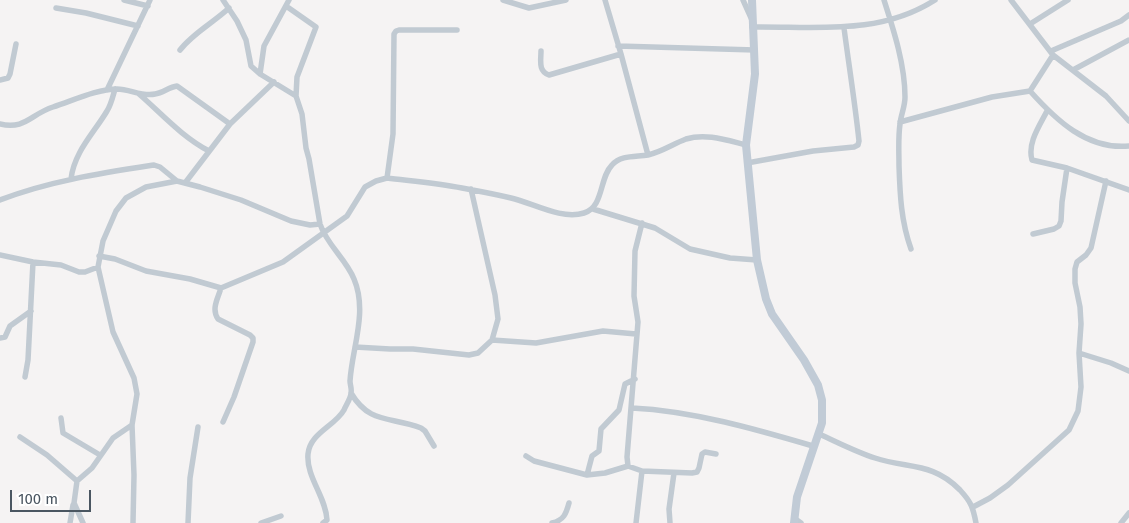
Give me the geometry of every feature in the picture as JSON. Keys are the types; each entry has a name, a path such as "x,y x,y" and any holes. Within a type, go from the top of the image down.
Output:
{"street":[{"path":"108,90 149,3 124,0"},
{"path":"223,0 246,40 251,66 260,74 296,96"},
{"path":"260,74 264,46 289,0"},
{"path":"503,0 521,3 532,8 566,0"},
{"path":"604,0 621,54 648,155"},
{"path":"743,0 752,24"},
{"path":"752,0 752,24 756,50 746,145 757,260 766,299 772,314 804,360 821,391 823,414 819,434 813,446 797,497 796,521"},
{"path":"884,0 902,65 904,108 900,122 898,147 899,192 905,232 911,249"},
{"path":"922,0 926,6"},
{"path":"752,24 844,28 869,25 926,6 936,0"},
{"path":"1011,0 1052,53 1106,96 1129,119"},
{"path":"1030,24 1068,0"},
{"path":"286,6 316,27 297,78 296,96 302,114 306,148 310,159 323,234 348,267 355,280 359,309 350,382 351,393 359,406 365,411 382,418 421,428 434,446"},
{"path":"56,8 138,26"},
{"path":"180,50 192,36 214,22 229,8"},
{"path":"1030,91 1052,53 1129,15"},
{"path":"747,163 858,145 855,98 844,28"},
{"path":"387,178 392,134 394,34 399,30 457,30"},
{"path":"1073,70 1129,40"},
{"path":"0,80 8,78 10,74 16,44"},
{"path":"618,46 756,50"},
{"path":"540,51 541,70 549,75 621,54"},
{"path":"185,183 230,124 274,82"},
{"path":"0,124 20,125 46,109 108,90 115,89 139,94 156,94 172,86 177,86 230,124"},
{"path":"71,179 74,164 108,110 115,89"},
{"path":"900,122 992,97 1030,91"},
{"path":"1030,91 1047,111 1083,138 1111,145 1129,146"},
{"path":"139,94 198,146 209,151"},
{"path":"1047,111 1036,133 1032,147 1032,160 1068,168 1129,190"},
{"path":"100,256 116,259 146,271 190,279 221,288 283,262 347,216 366,187 376,181 387,178 512,198 564,213 583,213 592,209 598,200 606,174 612,165 621,159 648,155 686,139 699,137 713,137 746,145"},
{"path":"0,200 71,179 154,165 160,167 176,181"},
{"path":"1033,234 1059,226 1068,168"},
{"path":"133,523 132,425 137,400 134,378 113,332 98,268 108,226 116,211 126,198 146,186 176,181 241,200 291,220 320,224"},
{"path":"973,507 1008,485 1069,430 1078,411 1081,387 1078,353 1081,324 1080,307 1074,283 1075,269 1077,262 1091,248 1106,181"},
{"path":"355,347 390,350 413,349 469,355 478,352 492,340 498,318 495,295 470,190"},
{"path":"592,209 655,228 690,248 730,258 757,260"},
{"path":"628,466 627,457 635,379 638,322 634,296 635,251 642,223"},
{"path":"0,255 32,262 61,265 79,272 98,268"},
{"path":"24,377 28,360 32,262"},
{"path":"221,288 214,310 215,314 218,319 250,335 253,342 234,397 223,422"},
{"path":"0,338 4,337 10,326 31,312"},
{"path":"492,340 536,343 603,331 636,334"},
{"path":"1078,353 1111,363 1129,371"},
{"path":"587,475 592,456 599,451 601,429 619,410 625,384 635,379"},
{"path":"323,523 326,520 326,510 310,467 308,452 318,435 343,412 351,393"},
{"path":"632,408 671,411 750,428 813,446"},
{"path":"60,418 63,433 100,455"},
{"path":"70,523 77,482 92,468 114,438 132,425"},
{"path":"188,523 189,488 198,427"},
{"path":"819,434 877,459 911,465 941,474 951,481 970,501 976,523"},
{"path":"20,437 47,455 77,482"},
{"path":"526,456 534,461 587,475 606,473 628,466 642,471 697,472 702,454 705,452 716,454"},
{"path":"636,523 642,471"},
{"path":"670,523 668,509 674,473"},
{"path":"74,503 83,523"},
{"path":"552,523 558,522 565,516 569,503"},
{"path":"1121,523 1129,513"},
{"path":"261,523 281,516"}]}
